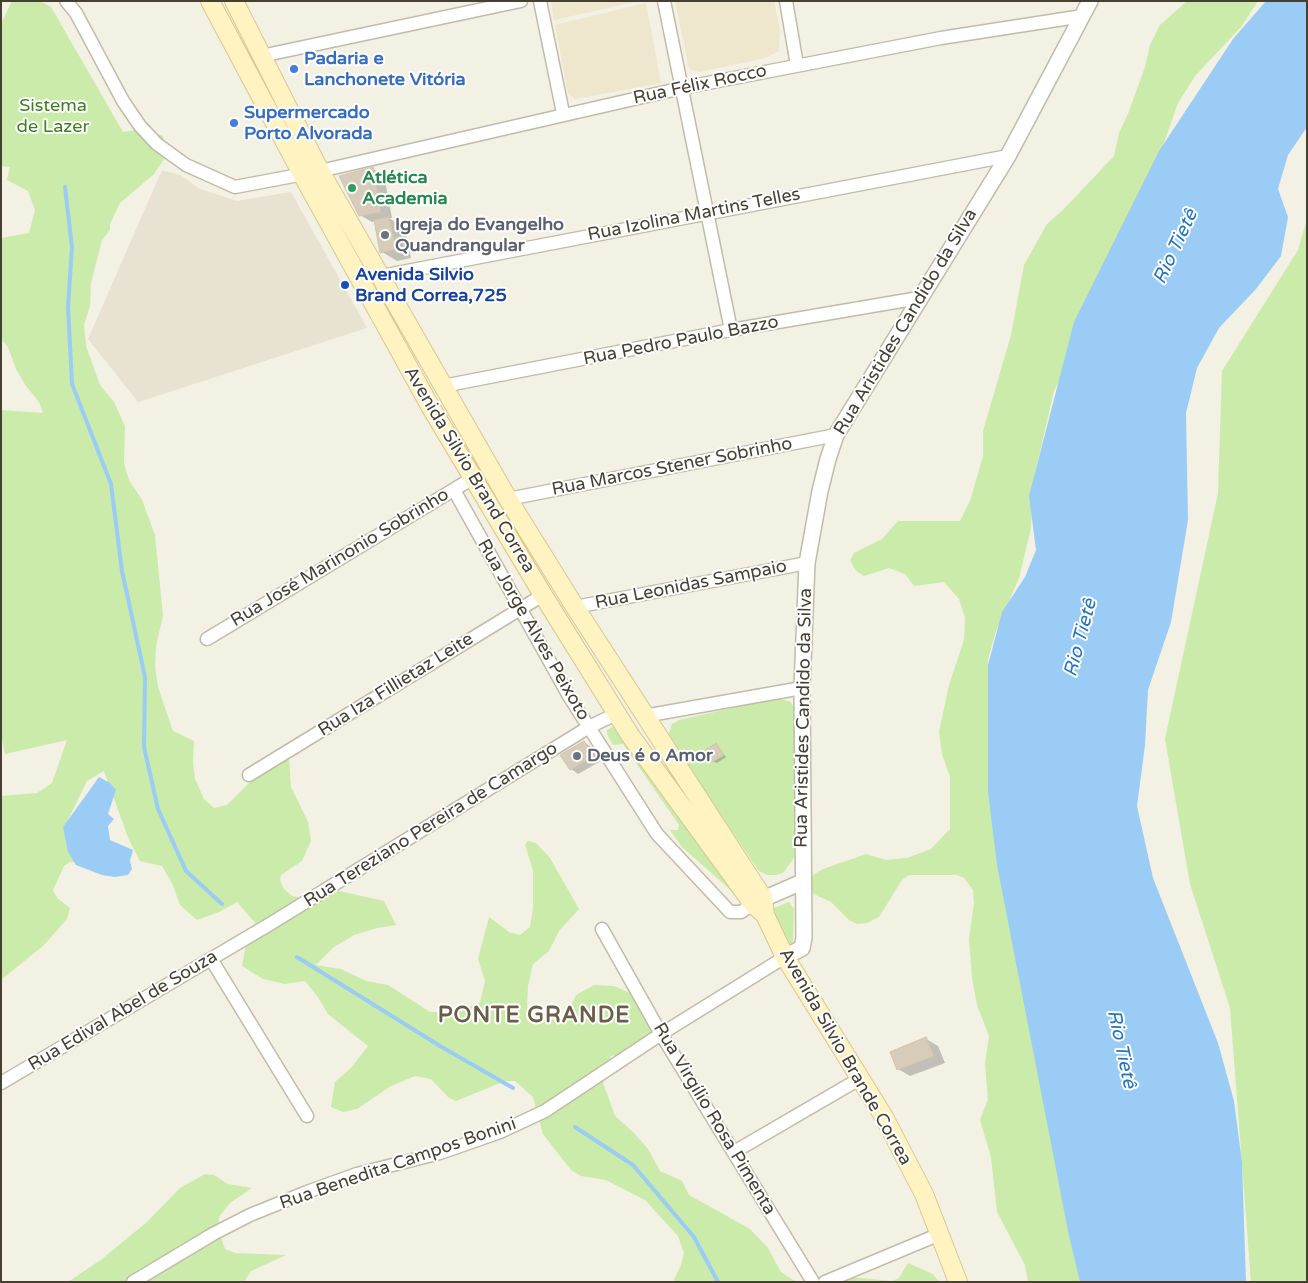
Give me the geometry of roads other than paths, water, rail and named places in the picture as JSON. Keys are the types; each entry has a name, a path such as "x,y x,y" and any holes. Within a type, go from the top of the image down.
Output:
{"main road":[{"name":"Avenida Silvio Brand Correa","path":"210,1 302,174 430,406 543,594 630,735 760,906"},
{"name":"Avenida Silvio Brand Correa","path":"234,1 320,170 508,499 760,906"},
{"name":"Avenida Silvio Brande Correa","path":"760,906 785,958 884,1117 924,1194 958,1282"}],"street":[{"name":"Rua Félix Rocco","path":"66,1 87,32 123,101 140,126 156,144 186,165 234,187 320,170 563,113 797,64 941,38 1083,16"},
{"path":"261,56 521,1"},
{"path":"540,1 563,113"},
{"path":"664,1 731,330"},
{"path":"786,1 797,64"},
{"name":"Rua Aristides Candido da Silva","path":"785,958 802,948 802,688 807,563 820,491 836,434 1008,156 1090,1"},
{"name":"Rua Izolina Martins Telles","path":"381,276 707,212 1008,156"},
{"name":"Rua Pedro Paulo Bazzo","path":"443,386 731,330 919,298"},
{"name":"Rua Marcos Stener Sobrinho","path":"508,499 836,434"},
{"name":"Rua José Marinonio Sobrinho","path":"207,639 473,478"},
{"name":"Rua Jorge Alves Peixoto","path":"454,490 520,609 589,727 657,834 730,912 738,913 760,906"},
{"name":"Rua Leonidas Sampaio","path":"575,607 807,563"},
{"name":"Rua Iza Fillietaz Leite","path":"249,775 543,594"},
{"path":"644,716 802,688"},
{"name":"Rua Tereziano Pereira de Camargo","path":"245,939 589,727 618,714"},
{"path":"760,906 802,882"},
{"name":"Rua Virgílio Rosa Pimenta","path":"602,929 661,1034 813,1282"},
{"name":"Rua Edival Abel de Souza","path":"1,1082 245,939"},
{"name":"Rua Benedita Campos Bonini","path":"133,1282 213,1234 307,1192 500,1132 545,1111 661,1034 785,958"},
{"path":"211,959 307,1116"},
{"path":"734,1152 861,1078"},
{"path":"825,1282 940,1234"}],"water":[{"name":"Rio Tietê","path":"1266,1 1307,1 1307,127 1288,155 1278,189 1288,217 1281,256 1256,289 1219,328 1197,368 1186,413 1188,520 1171,622 1148,690 1145,745 1137,806 1153,878 1218,1043 1234,1101 1242,1162 1246,1282 1080,1282 1068,1231 997,865 988,792 988,665 1002,612 1025,577 1036,550 1029,496 1074,322 1159,151 1233,39"},
{"path":"99,777 110,783 116,790 108,814 114,819 108,826 110,840 133,850 130,861 132,869 128,875 115,877 102,875 76,865 68,852 63,827"}],"waterway":[{"path":"65,187 72,247 68,307 72,384 111,484 122,571 145,677 144,747 158,809 186,871 222,904"},
{"path":"297,957 440,1046 513,1088"},
{"path":"575,1127 633,1165 694,1237 718,1282"}],"place":[{"name":"Padaria e Lanchonete Vitória","path":"294,69"},
{"name":"Supermercado Porto Alvorada","path":"234,123"},
{"name":"Atlética Academia","path":"352,188"},
{"name":"Igreja do Evangelho Quandrangular","path":"385,235"},
{"name":"Avenida Silvio Brand Correa,725","path":"345,285"},
{"name":"Deus é o Amor","path":"577,756"}],"district":[{"name":"PONTE GRANDE","path":"534,1016"}],"park label":[{"name":"Sistema de Lazer","path":"53,116"}]}
